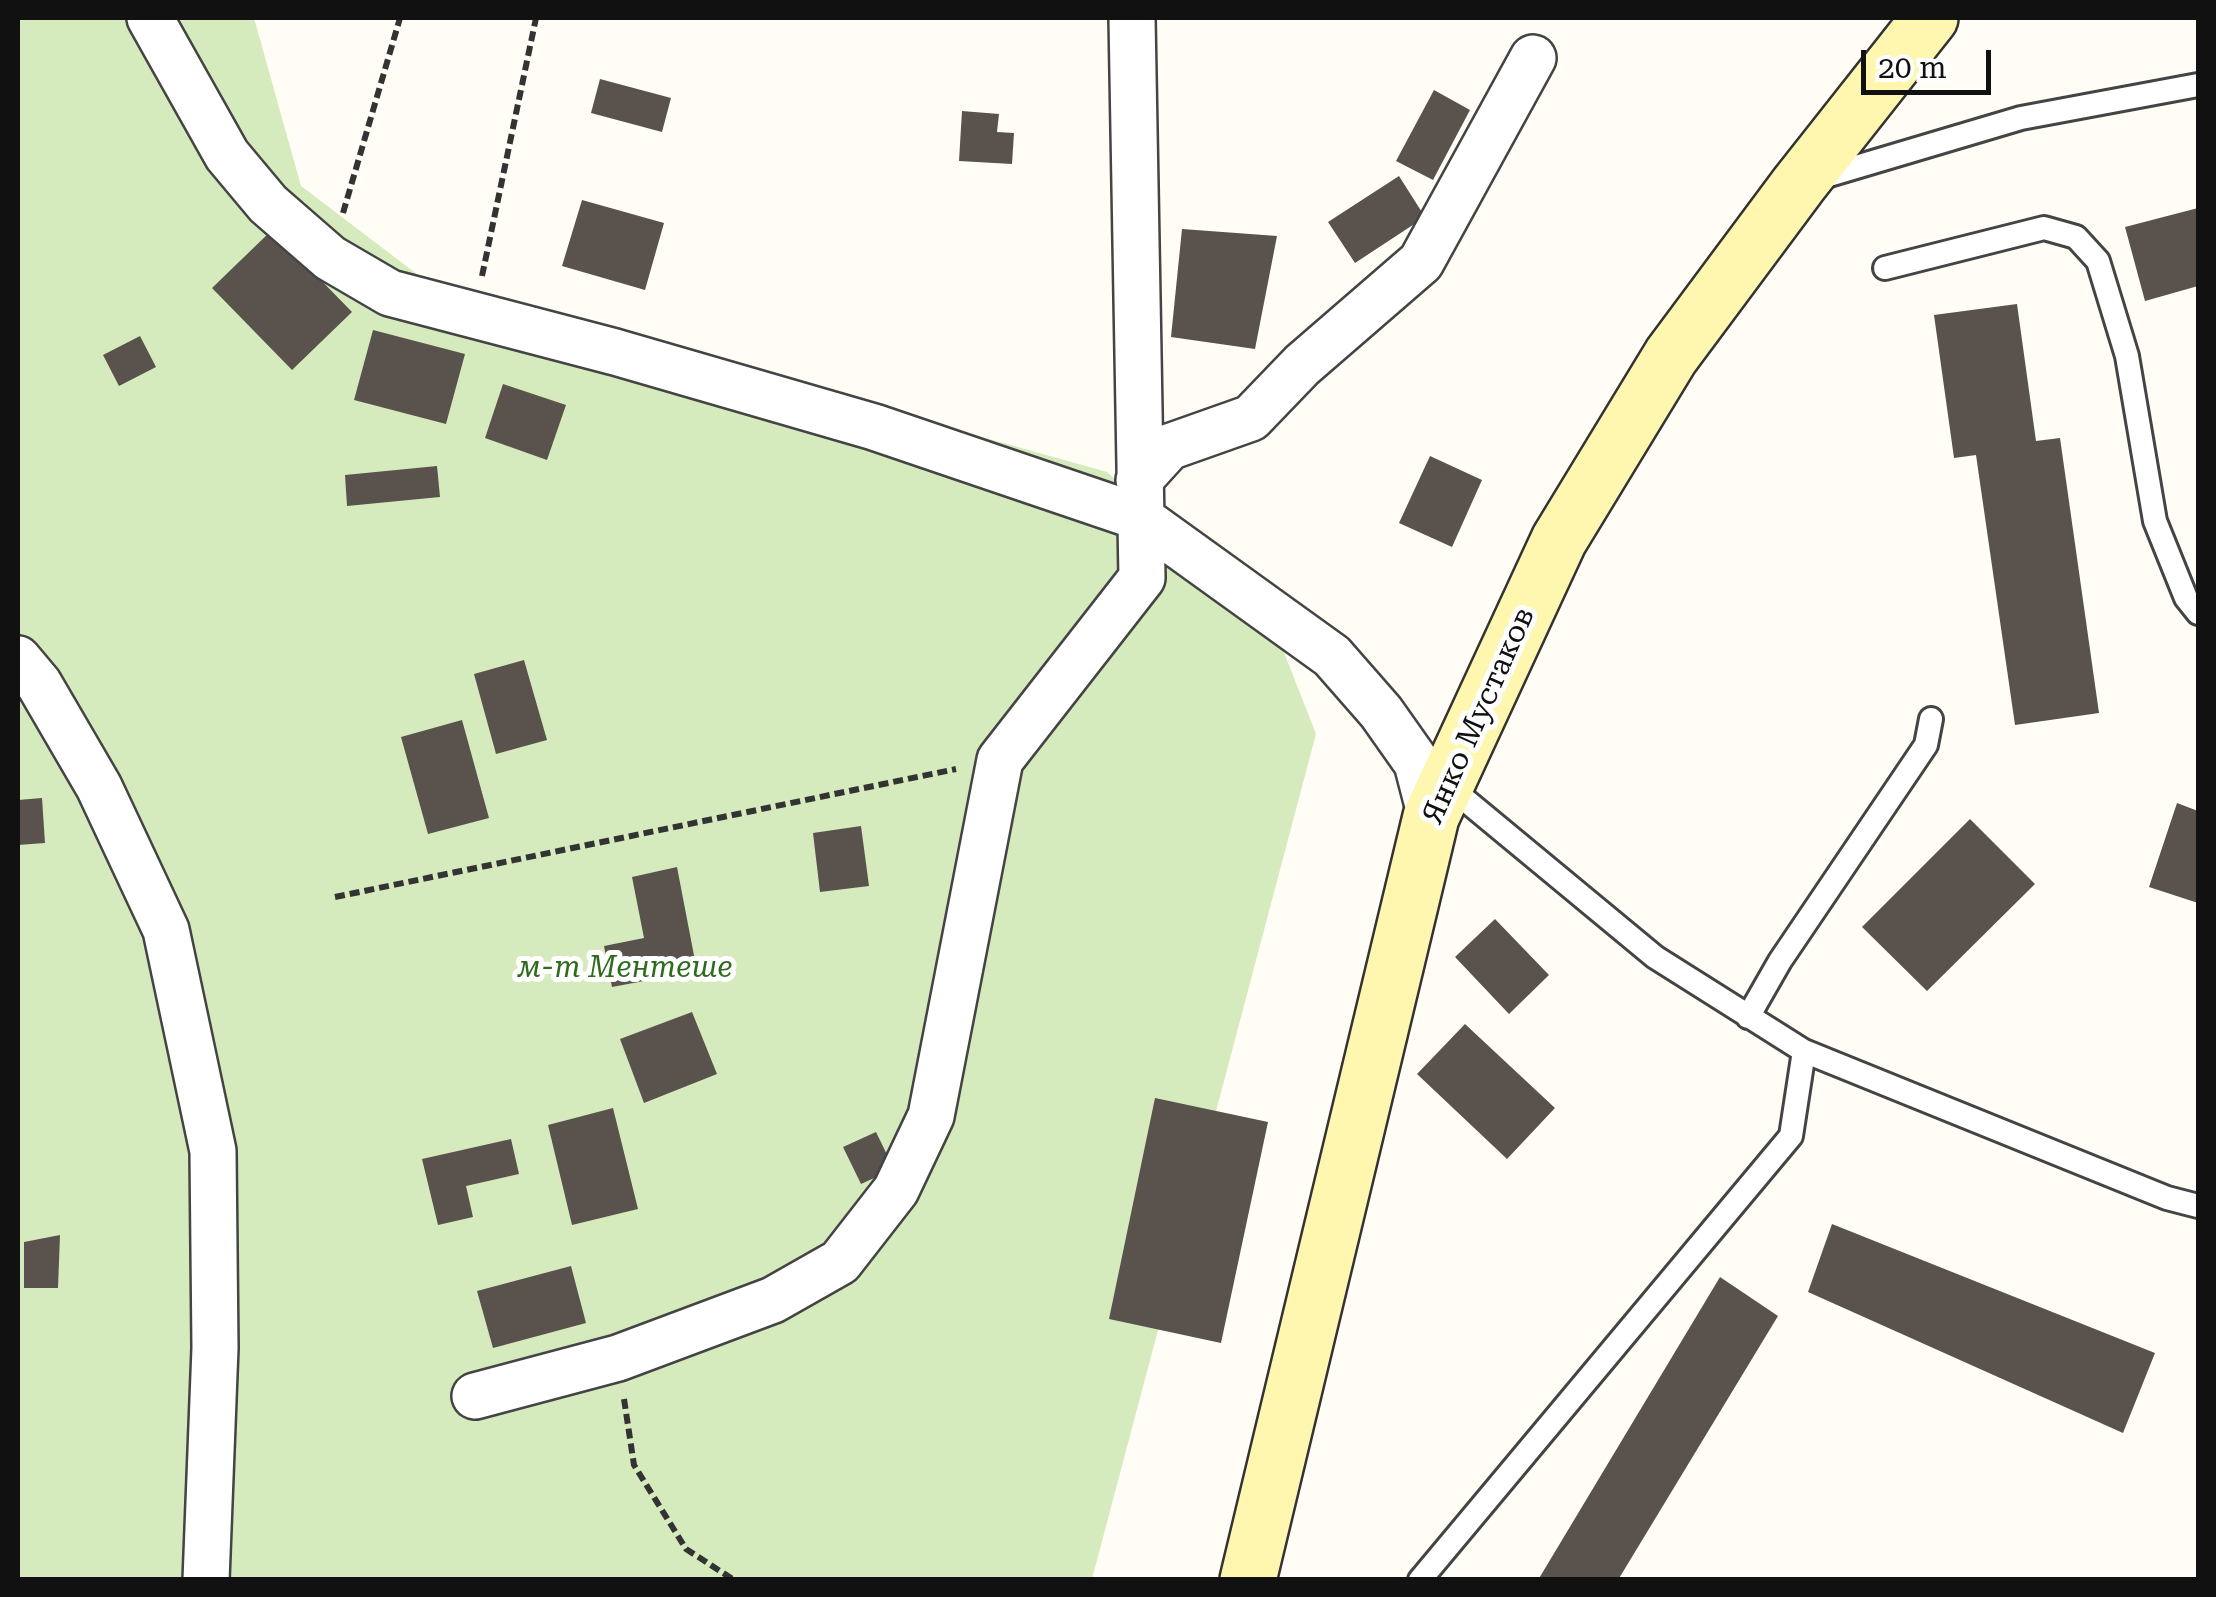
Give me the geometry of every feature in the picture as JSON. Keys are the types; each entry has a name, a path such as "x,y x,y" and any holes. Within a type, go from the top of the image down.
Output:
{"street":[{"path":"150,18 227,155 268,204 330,258 390,293 1139,499 1332,656 1381,712 1417,762 1438,801"},
{"path":"475,1396 618,1358 772,1300 840,1262 896,1190 932,1116 1000,760 1142,578 1132,18"},
{"name":"Янко Мустаков","path":"1248,1580 1438,801 1558,540 1671,356 1799,184 1930,18"},
{"path":"1139,499 1169,447 1251,418 1302,365 1421,262 1533,58"},
{"path":"18,658 38,684 99,787 166,930 212,1151 215,1348 206,1580"}],"lane":[{"path":"1799,184 2021,118 2198,85"},
{"path":"1885,268 2044,228 2076,237 2098,261 2128,356 2155,521 2186,598 2198,613"},
{"path":"1748,1016 1780,961 1926,746 1931,719"},
{"path":"1438,801 1655,957 1804,1051 2167,1198 2198,1206"},
{"path":"1420,1580 1791,1136 1804,1051"}],"path":[{"path":"330,258 400,18"},
{"path":"474,316 536,18"},
{"path":"335,898 1000,760"},
{"path":"618,1358 634,1465 686,1549 734,1580"}],"green space":[{"name":"м-т Ментeше","path":"18,18 254,18 301,186 426,281 1107,472 1273,624 1316,734 1092,1579 18,1579"}],"building":[{"path":"600,79 671,98 662,132 591,113"},
{"path":"1434,90 1470,110 1433,180 1396,161"},
{"path":"962,111 999,114 997,132 1014,133 1012,164 959,161"},
{"path":"1399,176 1425,217 1355,263 1328,222"},
{"path":"582,200 664,223 645,290 562,266"},
{"path":"2198,208 2198,286 2145,301 2125,227"},
{"path":"1182,229 1277,236 1255,349 1171,337"},
{"path":"272,230 352,312 292,370 212,288"},
{"path":"2017,304 2036,441 2060,438 2099,713 2015,725 1976,455 1954,458 1934,315"},
{"path":"373,330 465,354 446,424 354,400"},
{"path":"140,336 156,367 119,386 103,355"},
{"path":"503,384 566,405 547,460 485,438"},
{"path":"1430,456 1482,480 1452,547 1399,523"},
{"path":"437,466 440,497 347,506 345,475"},
{"path":"524,660 547,740 496,754 474,674"},
{"path":"462,720 489,818 428,834 401,737"},
{"path":"42,798 45,843 18,845 18,800"},
{"path":"2177,803 2198,811 2198,903 2149,887"},
{"path":"1970,819 2035,884 1927,991 1862,927"},
{"path":"861,826 869,886 820,892 813,833"},
{"path":"677,867 697,971 612,987 604,946 644,938 632,877"},
{"path":"1495,919 1549,975 1509,1014 1455,957"},
{"path":"692,1012 717,1074 644,1103 620,1039"},
{"path":"1465,1024 1555,1108 1507,1159 1417,1074"},
{"path":"1155,1098 1268,1122 1221,1343 1109,1319"},
{"path":"613,1108 638,1209 572,1225 548,1125"},
{"path":"876,1132 894,1169 861,1184 843,1147"},
{"path":"511,1139 519,1174 466,1186 473,1217 438,1225 422,1159"},
{"path":"1832,1224 2155,1353 2123,1433 1808,1292"},
{"path":"60,1235 58,1288 24,1288 24,1242"},
{"path":"571,1266 586,1323 493,1348 477,1291"},
{"path":"1720,1277 1778,1316 1618,1580 1538,1580"}]}
